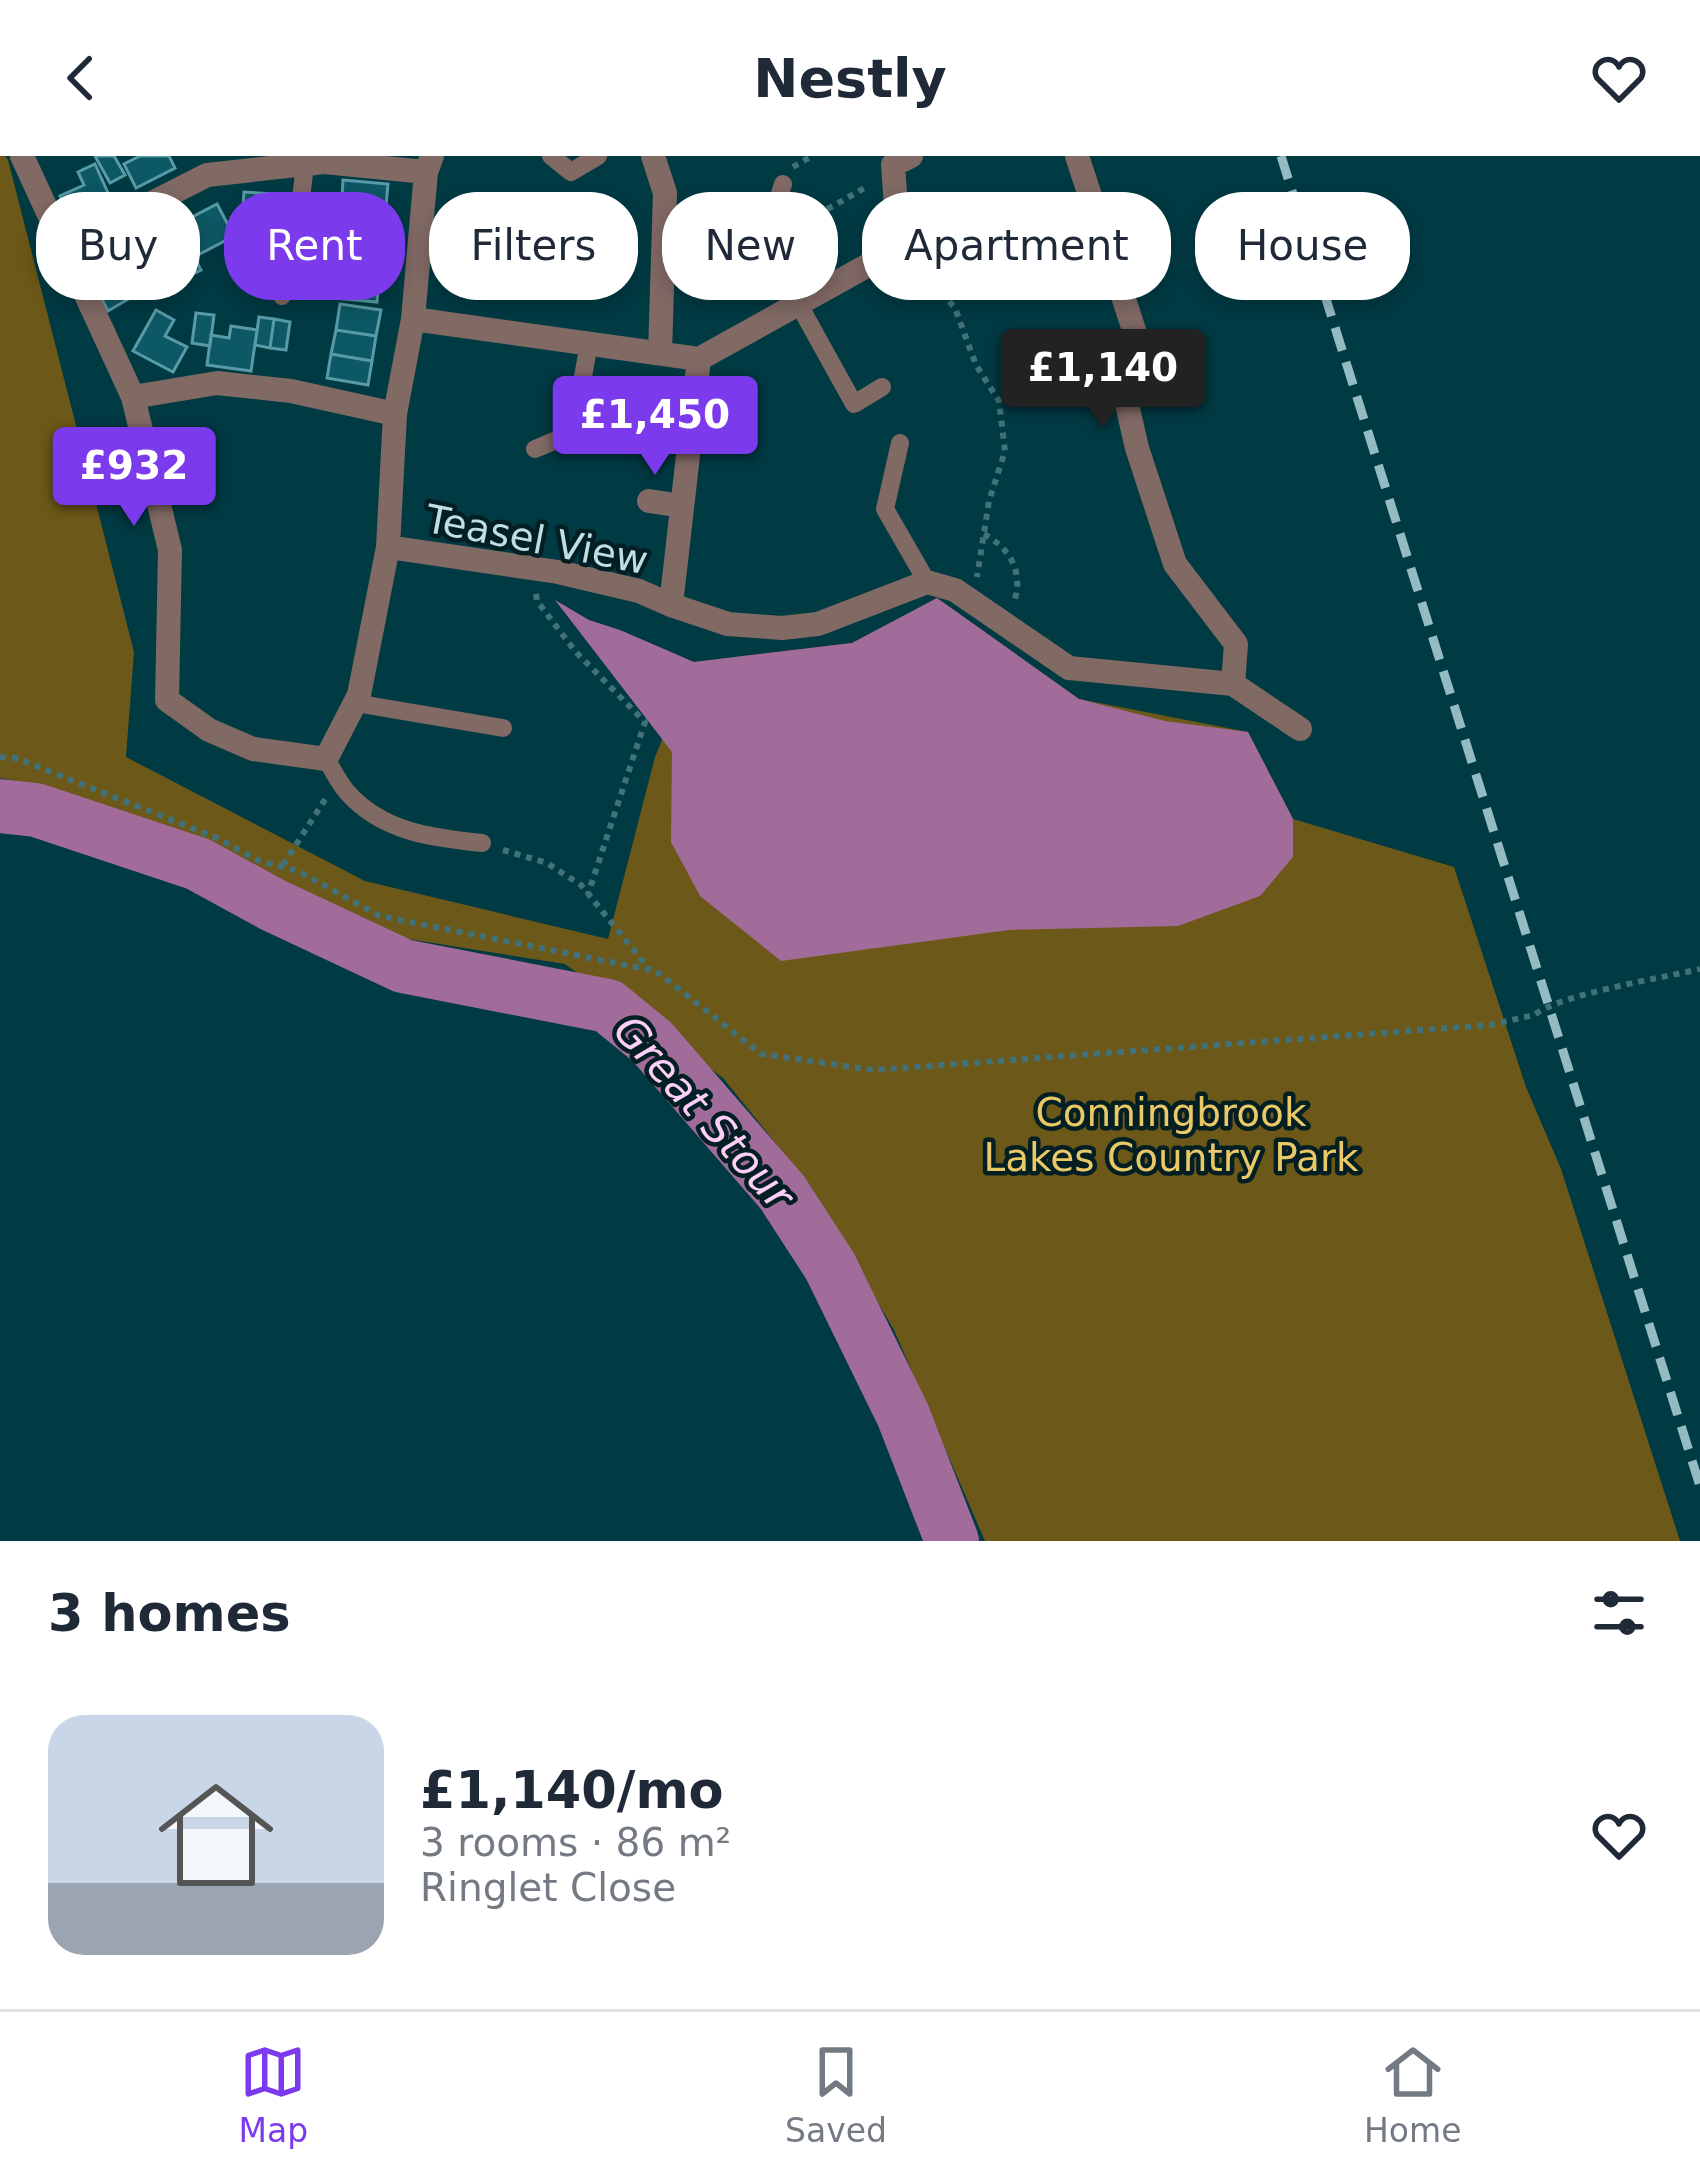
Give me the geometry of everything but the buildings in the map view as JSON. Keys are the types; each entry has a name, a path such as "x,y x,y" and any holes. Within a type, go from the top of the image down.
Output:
{"street":[{"path":"22,156 39,192"},
{"path":"654,156 665,193 659,352"},
{"path":"1077,156 1134,330 1121,378 1137,448 1174,564 1236,644 1234,684"},
{"path":"90,300 133,397 170,550 167,700 208,730 253,748 326,759 359,695 388,547 395,414 412,319 429,164 305,164 207,175 174,192"},
{"path":"412,319 699,359 899,248 903,164"},
{"name":"Teasel View","path":"671,605 699,359"},
{"path":"133,397 217,382 291,391 395,414"},
{"name":"Teasel View","path":"649,501 682,506"},
{"name":"Teasel View","path":"388,547 535,569 639,591 728,624 818,624 927,582"},
{"path":"927,582 955,590 1069,668 1234,684 1300,729"}],"lane":[{"path":"551,156 571,172 598,156"},
{"path":"302,192 305,164"},
{"path":"781,192 783,184"},
{"path":"796,300 854,404 882,387"},
{"path":"535,449 573,433 589,343"},
{"path":"900,442 885,509 927,582"},
{"path":"355,703 502,728"},
{"path":"326,759 346,791 397,829 482,843"}],"path":[{"path":"838,203 903,164"},
{"path":"948,300 976,365 999,400 1006,451 989,501 973,602"},
{"path":"984,533 1002,543 1015,565 1019,585 1001,621"},
{"path":"535,569 537,601 575,651 645,722 588,894"},
{"path":"0,757 16,758 217,838 257,860 298,871 380,916 656,971 761,1054 874,1070 1490,1024 1534,1015 1563,1000 1700,969"},
{"path":"283,866 329,793 326,759"},
{"path":"482,843 548,863 581,885 650,969"}],"green space":[{"name":"Conningbrook Lakes Country Park","path":"0,156 5,156 36,269 36,300 44,300 134,652 126,757 365,881 608,939 655,757 694,662 852,643 937,598 1079,699 1248,732 1293,819 1454,867 1526,1087 1561,1169 1680,1541 985,1541 894,1330 811,1187 723,1078 565,964 408,939 350,924 44,786 0,778"}],"shaded area":[{"path":"937,598 1079,699 1165,721 1248,732 1293,819 1293,857 1260,896 1178,926 1009,930 781,961 700,896 671,842 672,752 555,600 589,620 694,662 852,643"}],"waterway":[{"name":"Great Stour","path":"0,806 36,810 198,864 403,966 608,1006 652,1042 782,1192 830,1266 903,1415 952,1541"}],"railway":[{"path":"1281,156 1700,1486"}]}
